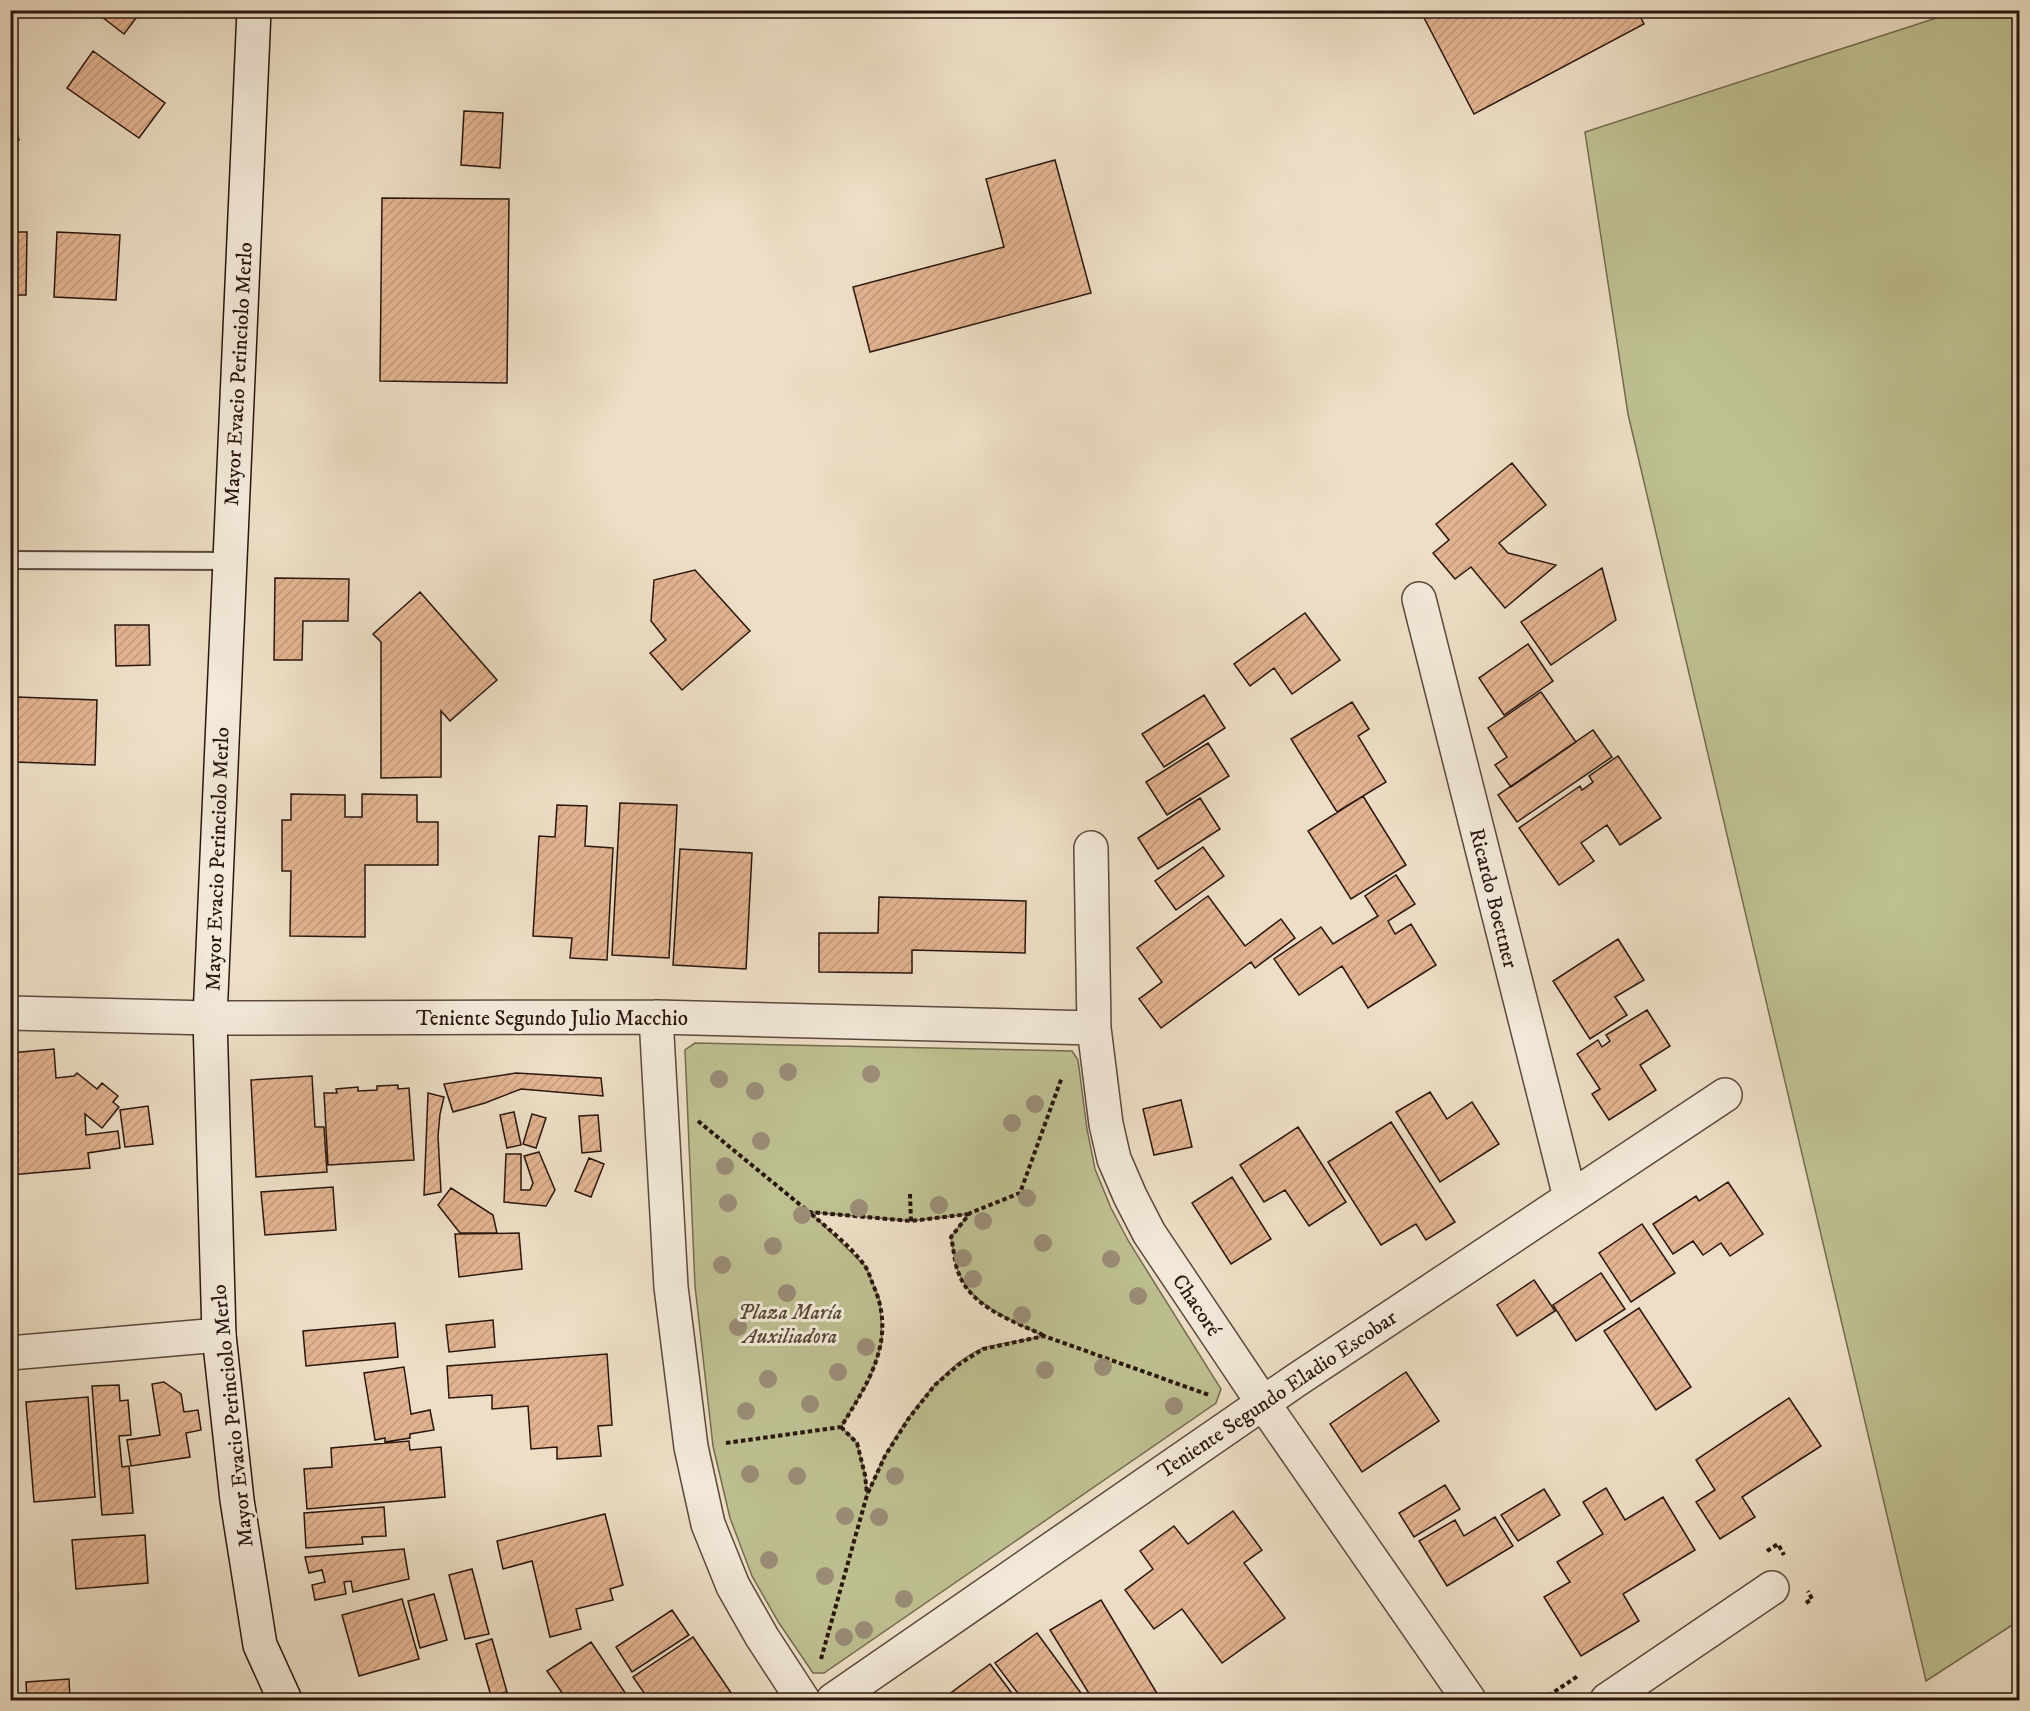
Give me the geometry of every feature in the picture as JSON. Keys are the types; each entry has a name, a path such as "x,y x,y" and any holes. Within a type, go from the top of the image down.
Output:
{"street":[{"name":"Mayor Evacio Perinciolo Merlo","path":"254,10 210,1018 219,1335 237,1500 260,1645 285,1701"},
{"name":"Ricardo Boettner","path":"1419,599 1570,1197"},
{"name":"Chacoré","path":"1091,848 1094,1028 1106,1124 1114,1160 1149,1233 1263,1403 1469,1701"},
{"name":"Teniente Segundo Julio Macchio","path":"10,1013 210,1018 656,1017 1094,1028"},
{"path":"656,1017 671,1287 691,1447 708,1524 733,1586 762,1638 803,1701"},
{"name":"Teniente Segundo Eladio Escobar","path":"833,1701 1263,1403 1725,1095"},
{"path":"10,1353 219,1335"},
{"path":"1607,1701 1772,1587"}],"lane":[{"path":"10,560 229,561"}],"path":[{"path":"809,1212 911,1221 970,1214 1020,1193 1063,1077"},
{"path":"662,1119 695,1119 837,1236 866,1267 880,1301 882,1342 870,1379 841,1427"},
{"path":"910,1194 911,1221"},
{"path":"970,1214 951,1237 956,1266 966,1288 987,1308 1044,1336 1209,1395"},
{"path":"819,1665 867,1495 885,1456 909,1418 935,1385 958,1365 983,1349 1044,1336"},
{"path":"691,1447 841,1427"},
{"path":"841,1427 857,1443 865,1475 867,1495"}],"green space":[{"path":"1958,11 2020,11 2020,1620 1926,1681 1628,414 1585,132"},
{"name":"Plaza María Auxiliadora","path":"695,1043 1072,1051 1078,1060 1095,1169 1111,1208 1129,1242 1221,1389 1216,1403 824,1673 813,1673 779,1623 752,1576 730,1518 713,1446 695,1286 685,1050","holes":["810,1212 911,1221 969,1214 951,1237 956,1265 962,1279 970,1291 991,1309 1043,1336 984,1348 955,1366 914,1410 893,1442 867,1494 857,1443 841,1427 870,1379 882,1342 880,1301 866,1267"]}],"building":[{"path":"93,10 142,10 124,34"},
{"path":"1420,10 1637,10 1644,24 1474,114"},
{"path":"93,51 165,103 139,138 67,88"},
{"path":"464,111 503,113 500,168 461,165"},
{"path":"10,112 19,140 10,143"},
{"path":"1055,160 1091,293 870,352 853,287 1004,247 986,179"},
{"path":"382,198 509,199 507,383 380,381"},
{"path":"10,232 27,232 26,295 10,295"},
{"path":"57,232 120,235 116,300 54,297"},
{"path":"1512,463 1546,505 1499,543 1508,553 1556,565 1505,608 1471,567 1455,579 1433,553 1449,540 1436,524"},
{"path":"1602,568 1616,620 1551,665 1521,622"},
{"path":"695,570 750,631 682,690 650,653 666,640 651,621 654,580"},
{"path":"275,578 349,579 348,621 303,621 302,660 274,660"},
{"path":"420,592 497,680 450,721 441,711 441,777 381,778 381,642 373,634"},
{"path":"1305,613 1340,660 1292,694 1274,668 1250,686 1234,664"},
{"path":"115,625 149,625 150,665 116,666"},
{"path":"1528,644 1553,681 1504,715 1479,678"},
{"path":"1541,692 1576,742 1511,787 1495,765 1507,757 1488,728"},
{"path":"1204,695 1225,728 1164,767 1142,734"},
{"path":"17,697 97,700 95,765 15,762"},
{"path":"1352,702 1369,729 1358,736 1386,782 1337,812 1291,739"},
{"path":"1593,730 1612,757 1517,822 1498,795"},
{"path":"1208,743 1229,776 1167,815 1146,782"},
{"path":"1618,756 1661,818 1620,845 1607,825 1581,843 1594,861 1559,885 1519,828 1580,786 1582,790 1593,782 1589,776"},
{"path":"291,794 345,795 345,817 362,817 362,794 417,795 417,822 438,822 438,865 365,865 365,937 290,936 291,871 282,871 282,820 291,820"},
{"path":"1363,796 1406,865 1351,899 1308,831"},
{"path":"1200,798 1220,829 1158,869 1138,838"},
{"path":"620,803 677,805 669,958 612,955"},
{"path":"557,805 587,806 585,846 613,848 607,960 570,958 572,938 533,936 539,836 555,837"},
{"path":"1203,847 1224,876 1176,910 1155,881"},
{"path":"680,849 752,853 746,969 673,965"},
{"path":"1396,875 1415,904 1388,921 1395,934 1411,924 1436,965 1368,1008 1342,966 1299,995 1274,959 1321,927 1333,944 1378,916 1365,896"},
{"path":"1208,896 1245,946 1281,919 1295,938 1255,968 1251,962 1161,1028 1139,999 1162,982 1137,948"},
{"path":"879,897 1026,901 1025,953 912,950 912,973 819,972 819,933 878,933"},
{"path":"1618,939 1644,980 1615,997 1627,1015 1590,1039 1553,981"},
{"path":"1647,1010 1670,1046 1640,1065 1656,1090 1609,1120 1592,1094 1600,1089 1577,1054 1598,1040 1602,1047 1610,1041 1606,1035"},
{"path":"54,1049 56,1078 74,1076 77,1073 97,1089 102,1083 118,1096 113,1102 119,1107 102,1128 85,1114 86,1135 118,1131 120,1148 88,1153 90,1168 10,1175 10,1053"},
{"path":"516,1073 601,1078 603,1096 521,1089 453,1112 444,1084"},
{"path":"312,1076 315,1127 324,1127 327,1172 256,1177 251,1080"},
{"path":"398,1085 398,1089 409,1088 414,1160 328,1165 324,1093 337,1093 336,1089 358,1087 358,1091 377,1090 377,1086"},
{"path":"1430,1092 1447,1119 1472,1102 1499,1144 1440,1182 1396,1112"},
{"path":"428,1093 444,1097 438,1136 441,1192 424,1195"},
{"path":"1181,1100 1192,1147 1154,1155 1143,1109"},
{"path":"148,1106 153,1144 125,1147 120,1110"},
{"path":"514,1112 521,1145 507,1148 500,1115"},
{"path":"532,1114 546,1118 536,1148 523,1144"},
{"path":"598,1115 601,1151 582,1153 579,1116"},
{"path":"1391,1122 1455,1222 1426,1240 1416,1224 1381,1245 1328,1162"},
{"path":"1298,1127 1346,1202 1309,1226 1285,1190 1264,1202 1240,1165"},
{"path":"539,1152 555,1190 546,1206 504,1202 506,1154 521,1154 521,1190 530,1190 533,1183 524,1156"},
{"path":"589,1158 604,1164 591,1197 575,1191"},
{"path":"1232,1177 1271,1239 1231,1264 1192,1203"},
{"path":"1728,1182 1763,1234 1730,1256 1721,1243 1703,1255 1693,1241 1673,1254 1653,1224 1696,1196 1699,1201"},
{"path":"333,1187 336,1230 265,1235 261,1192"},
{"path":"451,1188 493,1215 497,1233 460,1233 438,1205"},
{"path":"1642,1224 1675,1273 1631,1302 1599,1253"},
{"path":"519,1233 522,1269 459,1277 455,1234"},
{"path":"1601,1273 1625,1309 1576,1341 1553,1305"},
{"path":"1534,1280 1555,1311 1517,1336 1497,1305"},
{"path":"1639,1308 1691,1387 1656,1410 1604,1331"},
{"path":"493,1320 495,1347 449,1352 446,1325"},
{"path":"395,1323 398,1357 306,1366 303,1331"},
{"path":"607,1354 612,1425 598,1426 601,1456 557,1459 557,1447 531,1449 528,1406 492,1409 492,1395 449,1398 447,1366"},
{"path":"404,1367 411,1414 430,1410 434,1430 410,1434 410,1438 385,1442 385,1438 375,1440 364,1373"},
{"path":"1406,1372 1439,1421 1362,1472 1330,1424"},
{"path":"164,1382 181,1394 184,1412 198,1410 201,1430 186,1433 190,1457 131,1466 127,1440 160,1435 152,1384"},
{"path":"119,1385 120,1401 128,1400 131,1435 119,1436 122,1467 129,1466 133,1513 102,1515 92,1386"},
{"path":"88,1397 95,1497 34,1502 26,1402"},
{"path":"1789,1398 1821,1446 1742,1497 1755,1517 1720,1539 1696,1502 1715,1490 1696,1460"},
{"path":"10,1415 18,1600 10,1601"},
{"path":"409,1441 410,1450 441,1447 445,1497 307,1509 304,1469 332,1467 331,1448"},
{"path":"1445,1485 1460,1509 1414,1537 1399,1513"},
{"path":"1606,1488 1625,1520 1663,1497 1695,1550 1623,1594 1639,1621 1581,1656 1544,1597 1570,1582 1557,1562 1603,1534 1583,1502"},
{"path":"1544,1489 1560,1515 1518,1541 1501,1515"},
{"path":"384,1507 386,1536 362,1537 363,1544 306,1548 304,1513"},
{"path":"1233,1511 1262,1550 1244,1563 1285,1618 1222,1663 1182,1609 1154,1629 1125,1590 1153,1569 1140,1551 1174,1526 1188,1544"},
{"path":"605,1514 623,1585 610,1589 613,1600 576,1609 581,1629 550,1637 532,1561 503,1569 497,1541"},
{"path":"1495,1517 1513,1546 1447,1586 1419,1541 1455,1520 1464,1536"},
{"path":"145,1535 148,1583 76,1589 72,1540"},
{"path":"404,1549 409,1579 353,1592 351,1581 344,1582 346,1594 315,1600 312,1585 325,1582 322,1570 309,1573 305,1557"},
{"path":"472,1569 489,1634 465,1639 449,1575"},
{"path":"434,1594 447,1640 420,1648 408,1601"},
{"path":"402,1599 419,1659 359,1676 342,1615"},
{"path":"1101,1600 1158,1695 1148,1700 1093,1700 1050,1630"},
{"path":"672,1610 689,1635 632,1672 616,1647"},
{"path":"1037,1633 1086,1700 1023,1700 995,1663"},
{"path":"693,1637 736,1700 649,1700 633,1677"},
{"path":"492,1639 507,1692 491,1696 476,1644"},
{"path":"591,1642 630,1700 567,1700 547,1671"},
{"path":"990,1664 1017,1700 941,1700"},
{"path":"69,1679 70,1700 27,1700 26,1682"},
{"path":"220,1697 220,1700 174,1700"}]}
